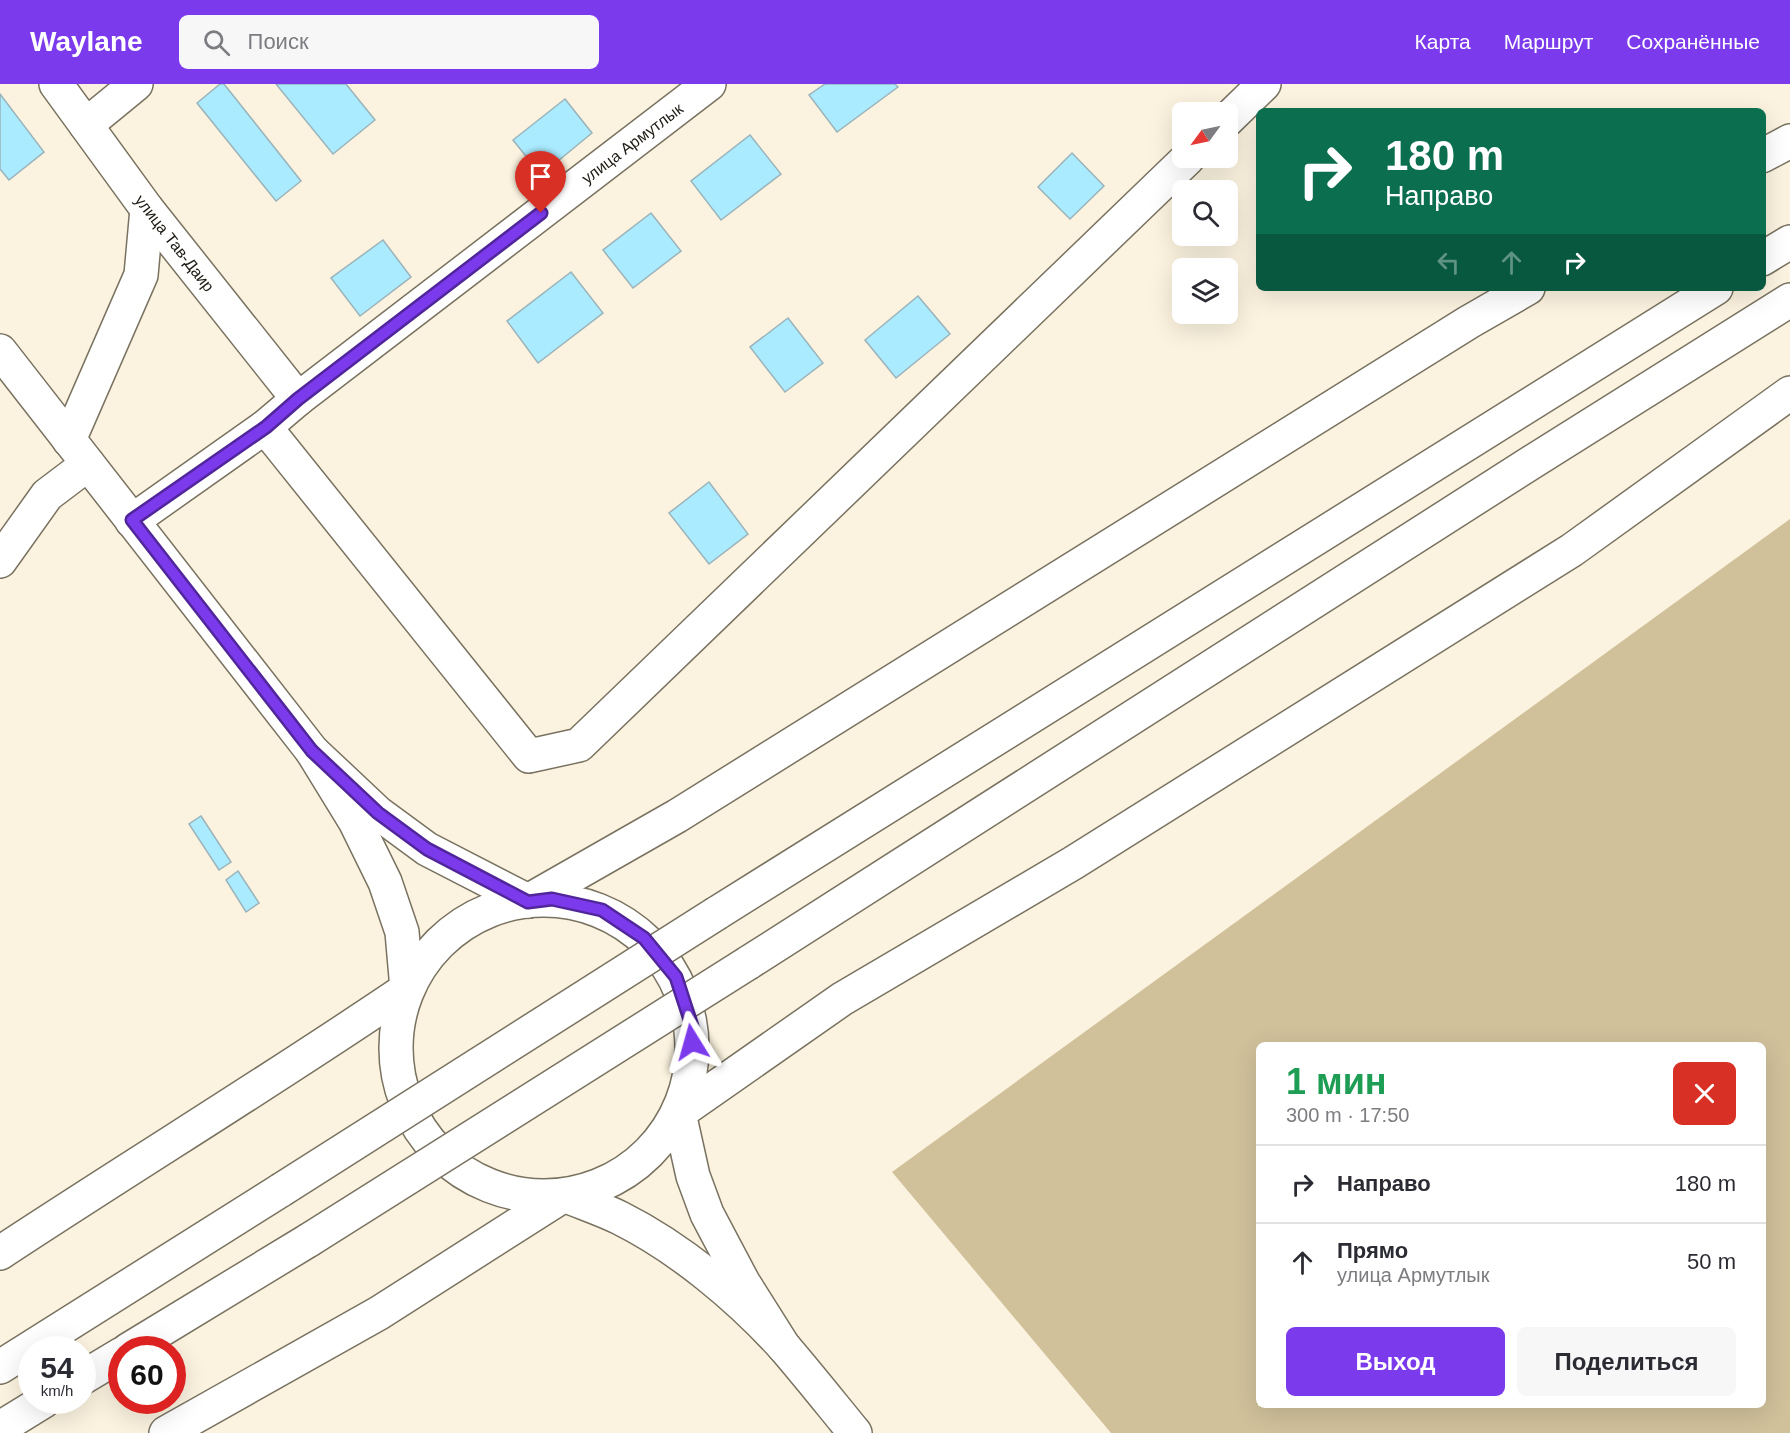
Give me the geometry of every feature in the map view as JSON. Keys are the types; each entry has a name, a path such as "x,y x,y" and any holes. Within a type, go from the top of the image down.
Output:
{"main road":[{"name":"улица Тав-Даир","path":"56,84 147,209 298,399"},
{"path":"86,125 136,84"},
{"name":"улица Армутлык","path":"132,520 266,427 298,399 709,84"},
{"path":"1238,109 1264,84"},
{"path":"1766,154 1790,141"},
{"path":"266,427 529,756 579,745 1178,168"},
{"path":"0,561 79,452 141,275 147,209"},
{"path":"1766,257 1790,242"},
{"path":"528,902 677,816 1469,322 1523,291"},
{"path":"0,1367 717,913 1711,291"},
{"path":"151,1336 309,1240 748,963 1790,300"},
{"path":"0,351 312,751 354,821 385,882 402,932 407,989"},
{"path":"679,1113 842,999 1072,863 1572,550 1790,393"},
{"path":"312,751 378,813 427,849 528,902"},
{"path":"552,899 602,910 644,938 676,977 692,1026 691,1077 679,1113 654,1150 620,1177 579,1194 546,1197 508,1193 472,1178 441,1156 417,1125 402,1090 395,1052 399,1014 407,989 430,951 464,922 503,904 528,902 552,899"},
{"path":"0,1253 308,1056 407,989"},
{"path":"679,1113 693,1176 707,1214 743,1282 784,1347"},
{"path":"564,1195 620,1218 666,1246 715,1282 746,1308 784,1347 855,1433"},
{"path":"166,1433 379,1313 564,1195"},
{"path":"0,1428 23,1414"}],"shaded area":[{"path":"1790,519 1790,1433 1111,1433 892,1172"}],"building":[{"path":"220,84 224,84 301,181 276,201 197,103"},
{"path":"276,84 346,84 375,120 333,154"},
{"path":"825,84 895,84 898,87 837,132 809,95"},
{"path":"0,94 44,152 9,180 0,169"},
{"path":"565,99 592,133 541,175 513,140"},
{"path":"750,135 781,174 721,220 691,181"},
{"path":"1072,153 1104,186 1070,219 1038,187"},
{"path":"651,213 681,251 633,288 603,250"},
{"path":"383,240 411,277 360,316 331,278"},
{"path":"571,272 603,313 538,363 507,321"},
{"path":"918,296 950,334 896,378 865,340"},
{"path":"788,318 823,363 785,392 750,347"},
{"path":"709,482 748,534 709,564 669,513"},
{"path":"201,816 231,862 219,870 189,824"},
{"path":"238,871 259,903 246,912 226,880"}],"route":[{"path":"541,213 298,399 266,427 132,520 312,751 378,813 427,849 528,902 552,899 602,910 644,938 676,977 692,1026 692,1042"}]}
